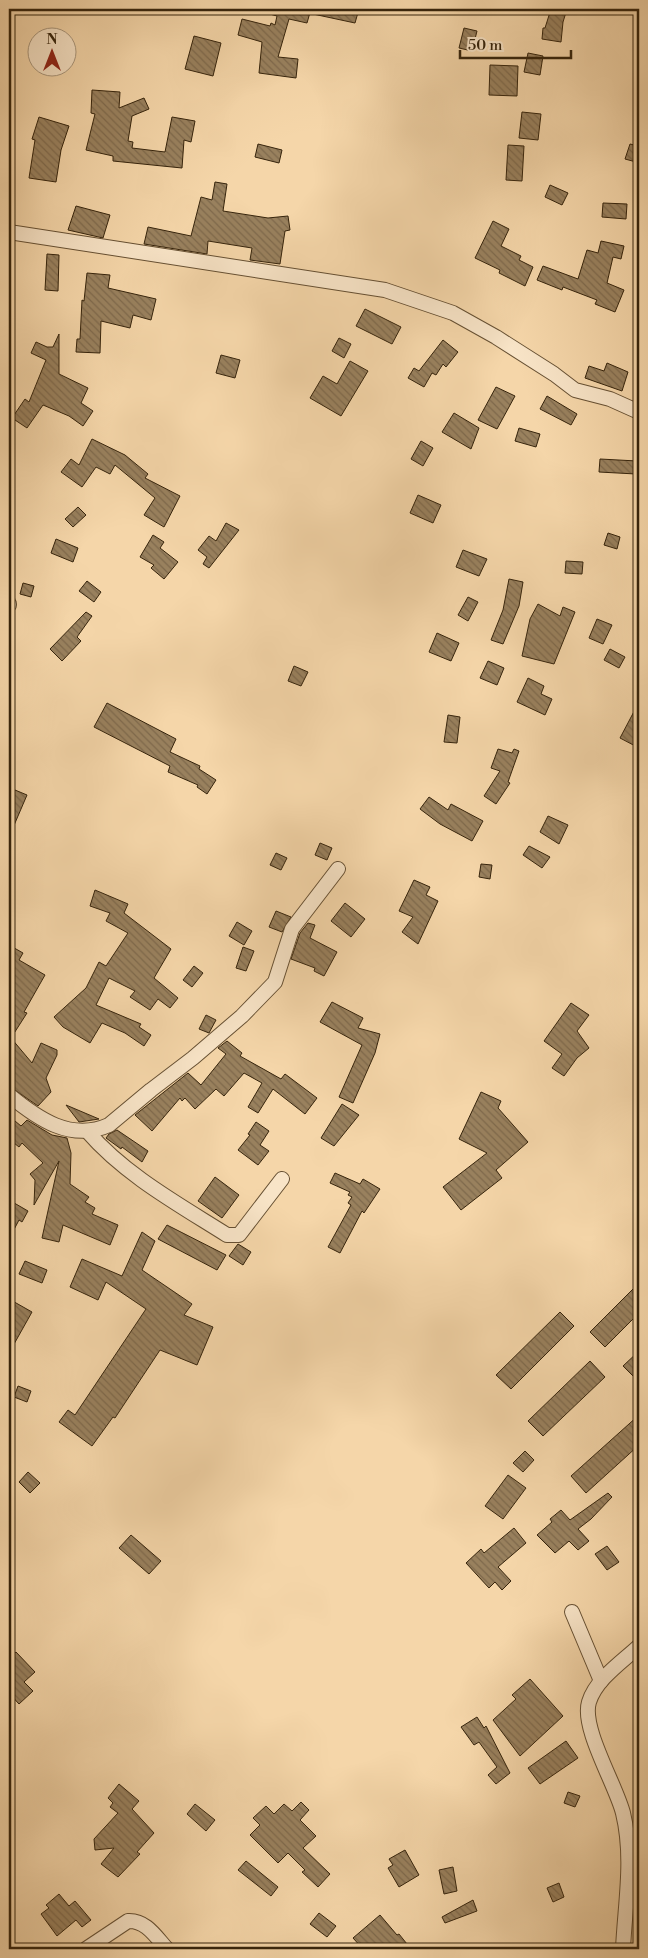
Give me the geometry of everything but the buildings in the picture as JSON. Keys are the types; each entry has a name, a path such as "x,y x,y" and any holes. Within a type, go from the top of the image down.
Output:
{"street":[{"path":"9,232 386,290 453,313 496,337 554,374 575,390 610,399 639,412"},
{"path":"9,1096 32,1114 49,1124 71,1131 101,1129 109,1125 242,1016 275,982 292,929 338,869"},
{"path":"88,1130 99,1144 125,1168 227,1235 239,1235 282,1178"},
{"path":"572,1612 601,1681"},
{"path":"623,1949 630,1858 629,1838 623,1811 587,1720 588,1702 601,1681 639,1646"},
{"path":"86,1949 128,1921 134,1920 148,1928 167,1949"}]}
